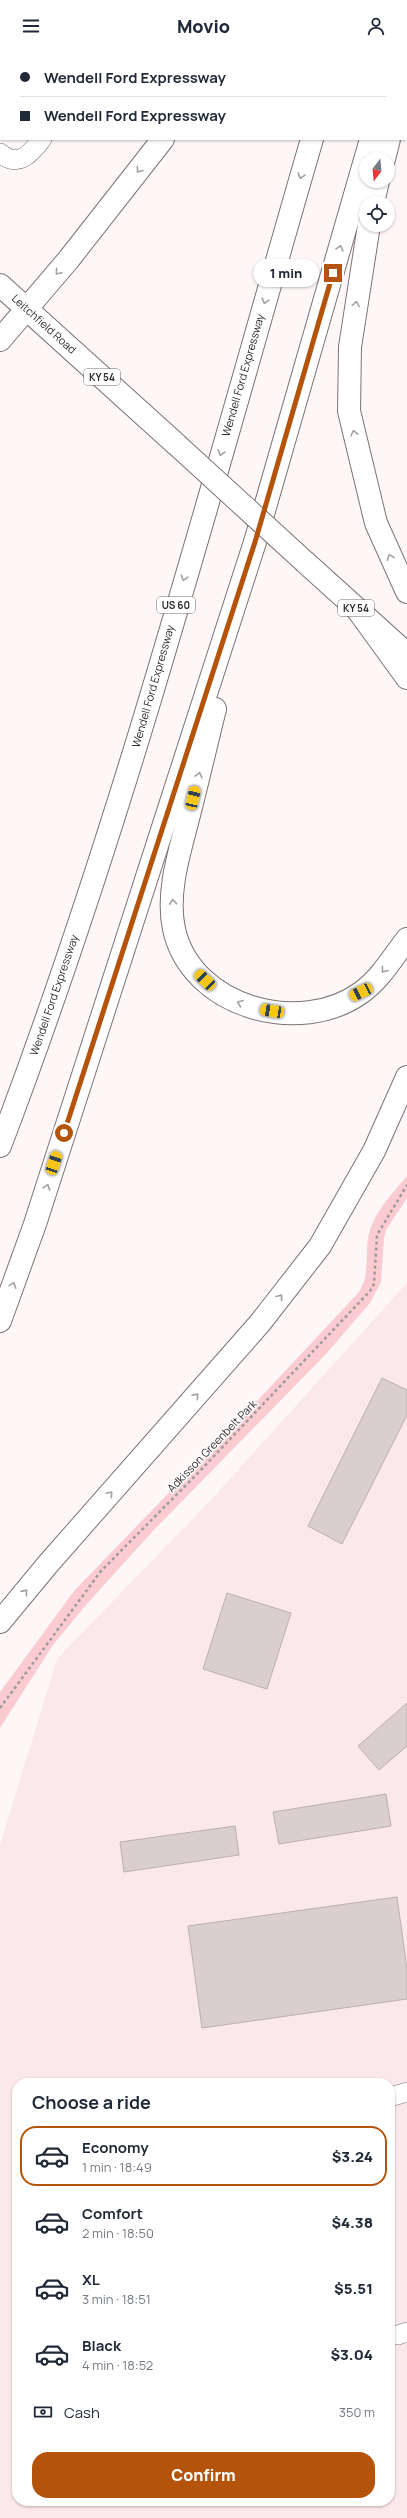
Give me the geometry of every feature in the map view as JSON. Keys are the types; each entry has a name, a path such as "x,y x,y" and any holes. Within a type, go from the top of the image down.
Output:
{"main road":[{"path":"0,340 27,309 162,140"},
{"name":"Wendell Ford Expressway","path":"30,1068 115,815 312,140"},
{"path":"0,1321 35,1224 255,542 371,140"},
{"path":"386,152 389,140"},
{"path":"368,232 350,347 349,411 376,523 407,592"},
{"name":"Leitchfield Road","path":"0,285 357,609"},
{"path":"255,542 179,858 172,896 174,929 182,952 198,972 213,987 235,1002 263,1010 298,1013 330,1007 361,992 379,976 407,939"},
{"path":"357,609 407,678"},
{"name":"KY 54","path":"357,609 407,654"},
{"path":"0,1121 30,1068"},
{"name":"US 60","path":"0,1146 30,1068"},
{"path":"0,1622 48,1564 260,1323 320,1246 374,1152 407,1077"}],"lane":[{"path":"0,153 4,156 19,160 28,157 41,140"},
{"path":"0,141 19,160"},
{"path":"395,2096 407,2092"}],"path":[{"name":"Adkisson Greenbelt Park","path":"0,1708 101,1571 198,1473 370,1291 374,1284 376,1235 407,1184"}],"shaded area":[{"path":"407,1176 407,1198 386,1230 384,1238 381,1282 370,1303 326,1354 151,1533 86,1605 53,1645 0,1728 0,1692 74,1591 243,1416 359,1292 365,1279 367,1245 370,1229 378,1212"},
{"path":"407,1283 407,2518 0,2518 0,1845 57,1659 210,1501"}],"building":[{"path":"382,1378 407,1390 407,1415 342,1544 308,1526"},
{"path":"227,1593 291,1613 267,1689 203,1669"},
{"path":"407,1703 407,1746 379,1770 358,1746"},
{"path":"386,1794 391,1826 279,1844 273,1812"},
{"path":"235,1826 239,1855 124,1872 120,1842"},
{"path":"397,1897 407,1969 407,1999 202,2028 188,1926"}],"route":[{"path":"64,1133 255,542 333,273"}]}
